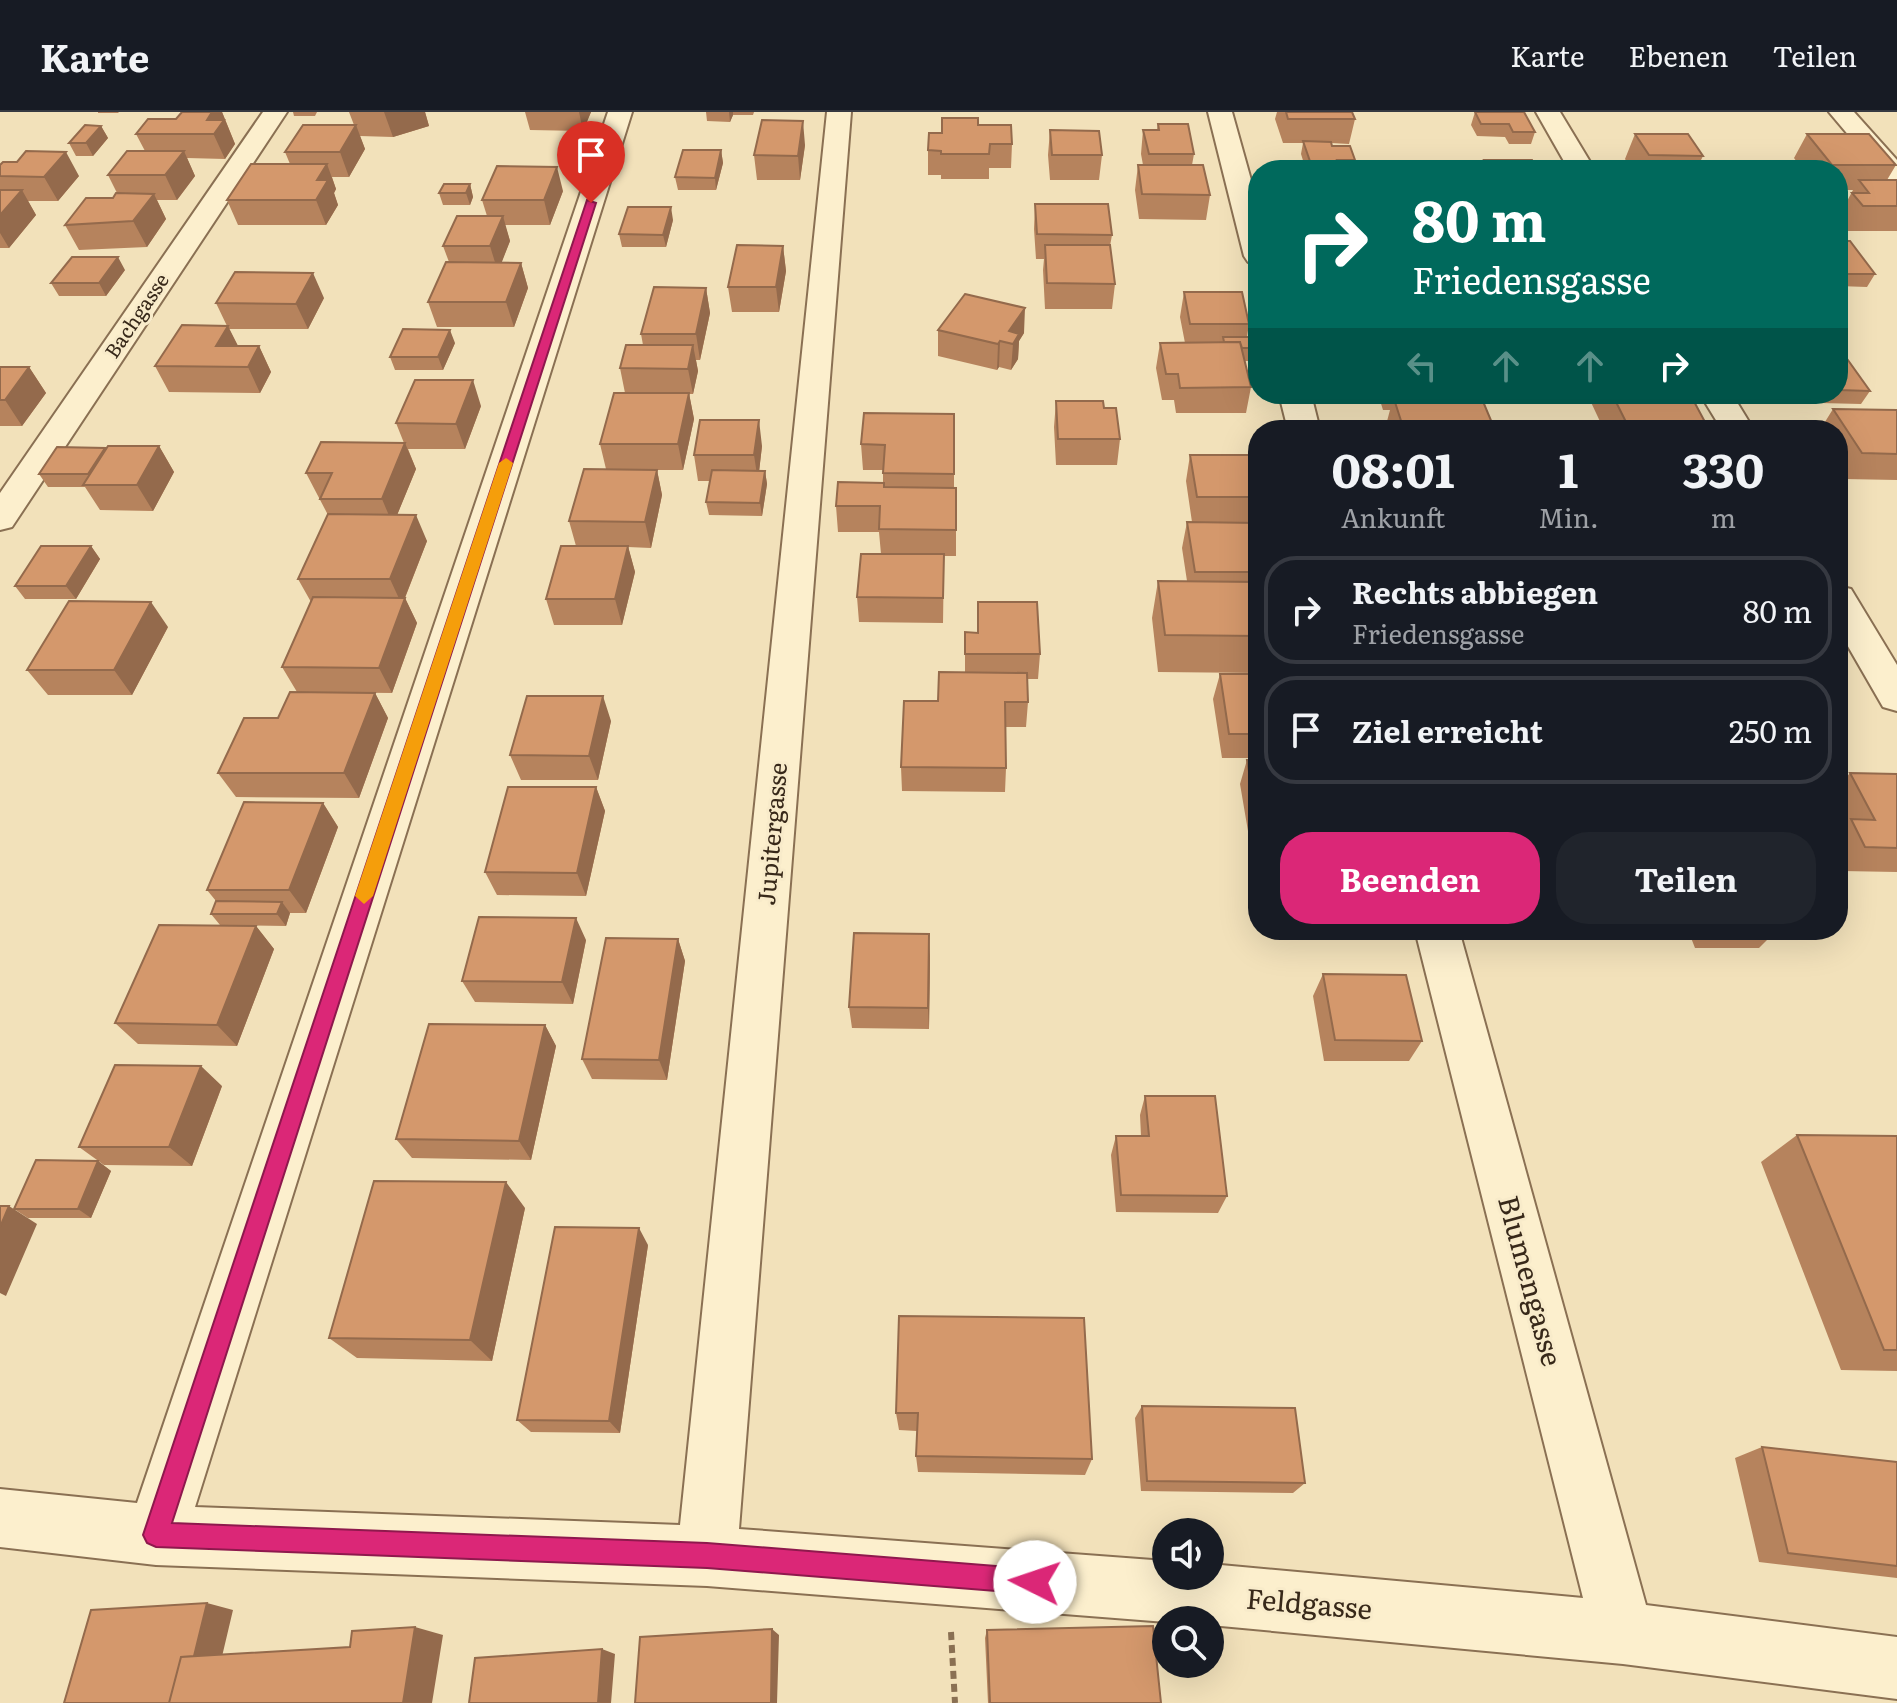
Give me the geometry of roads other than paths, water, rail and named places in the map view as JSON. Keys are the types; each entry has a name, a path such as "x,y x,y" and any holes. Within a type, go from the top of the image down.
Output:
{"street":[{"name":"Bachgasse","path":"0,519 275,112"},
{"path":"156,1535 620,112"},
{"name":"Jupitergasse","path":"707,1556 839,112"},
{"path":"1220,112 1248,218"},
{"path":"1548,112 1576,160"},
{"path":"1841,112 1897,176"},
{"path":"1848,615 1897,697"},
{"name":"Blumengasse","path":"1440,940 1623,1633"},
{"name":"Feldgasse","path":"0,1518 156,1535 707,1556 1623,1633 1897,1668"}]}
